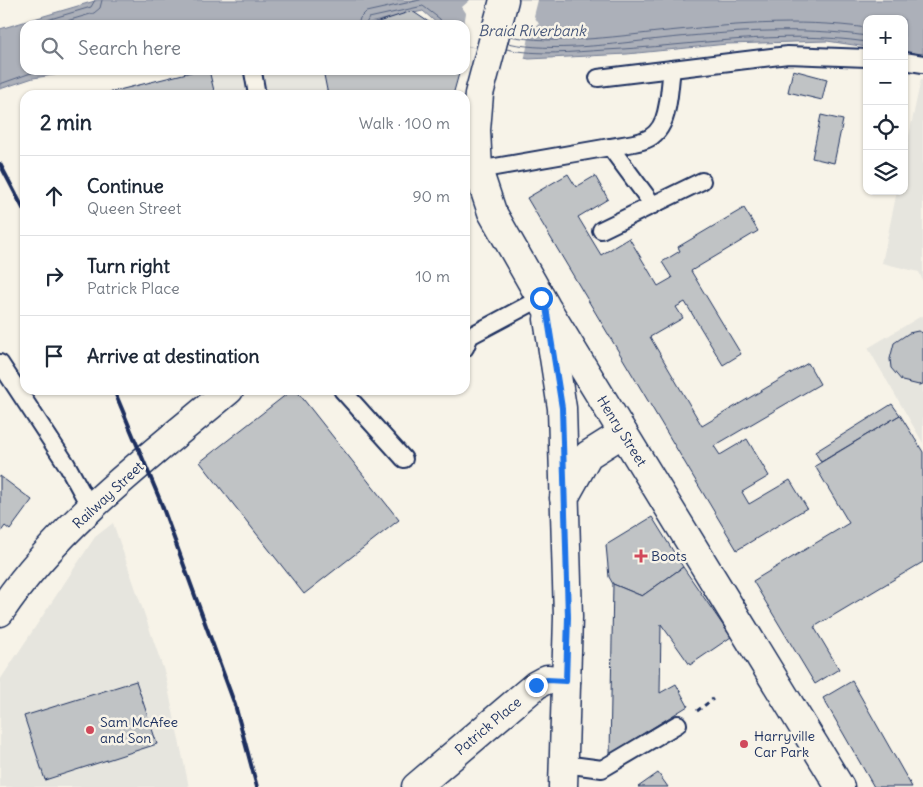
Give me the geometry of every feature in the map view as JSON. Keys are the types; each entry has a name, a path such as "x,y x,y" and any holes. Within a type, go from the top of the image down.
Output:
{"main road":[{"name":"Henry Street","path":"504,0 491,54 472,103 476,130 471,172 544,303 840,787"},
{"path":"544,303 562,408 568,617 563,776"},
{"name":"Railway Street","path":"2,605 45,555 91,508 223,395"},
{"path":"564,499 588,455 623,433"},
{"name":"Patrick Place","path":"416,787 536,685 547,680 566,681"}],"lane":[{"path":"598,78 788,55 863,58"},
{"path":"908,62 923,64"},
{"path":"471,172 644,141 660,129 665,120 672,69"},
{"path":"253,75 256,90"},
{"path":"610,147 653,205"},
{"path":"601,230 702,181"},
{"path":"470,336 544,303"},
{"path":"0,363 20,393"},
{"path":"21,395 67,465 91,508"},
{"path":"346,395 404,459"},
{"path":"563,776 602,769 678,724"}],"shaded area":[{"path":"179,75 459,75 454,90 119,90"},
{"path":"921,79 923,80 923,281 919,272 882,263 896,195 908,195 908,140"},
{"path":"923,315 923,443 868,348"},
{"path":"113,523 165,674 189,787 0,787 0,680 95,537"}],"water":[{"name":"Braid Riverbank","path":"98,0 923,0 923,56 908,53 908,15 863,15 863,46 827,41 727,44 627,54 529,59 470,46 470,20 433,20 423,11 382,20 30,20"},
{"name":"Braid Riverbank","path":"20,23 20,75 53,75 33,78 0,89 0,29"}],"pier":[{"path":"470,0 538,0 534,16 539,24 531,28 524,61 470,46 470,20 465,20 466,13 462,7"}],"building":[{"path":"412,11 426,20 384,20"},
{"path":"793,70 827,79 822,100 788,92"},
{"path":"179,75 210,75 214,90 119,90"},
{"path":"324,75 459,75 454,90 327,90"},
{"path":"821,115 843,120 834,163 812,158"},
{"path":"568,174 576,187 595,176 608,199 578,217 601,255 629,238 658,286 672,278 662,262 680,251 678,247 744,208 758,231 691,271 741,354 723,365 685,302 676,307 683,318 650,337 702,426 808,363 820,384 714,446 720,455 747,439 769,476 742,492 749,504 790,480 807,508 737,550 527,198"},
{"path":"918,331 923,333 923,384 919,385 902,381 891,368 890,359 894,343 909,333"},
{"path":"286,395 300,395 399,520 304,594 200,462"},
{"path":"892,404 900,415 821,462 815,452"},
{"path":"900,415 923,452 923,562 814,627 839,669 815,684 753,581 849,523 815,466"},
{"path":"0,476 32,500 10,530 5,526 0,533"},
{"name":"Boots","path":"652,517 683,567 642,596 613,584 609,577 606,545"},
{"path":"683,567 731,637 690,665 661,624 660,693 676,684 688,706 610,754 613,584 642,596"},
{"name":"Sam McAfee and Son","path":"136,681 157,744 45,780 24,716"},
{"path":"852,681 912,787 874,787 823,698"},
{"path":"658,773 668,787 638,787"}],"railway":[{"path":"0,164 20,202"},
{"path":"116,395 160,500 235,705 257,787"}],"place":[{"name":"Boots","path":"641,556"},
{"name":"Sam McAfee and Son","path":"90,730"},
{"name":"Harryville Car Park","path":"744,744"}],"route":[{"path":"536,685 547,680 566,681 568,617 562,408 546,307 541,298"}]}
